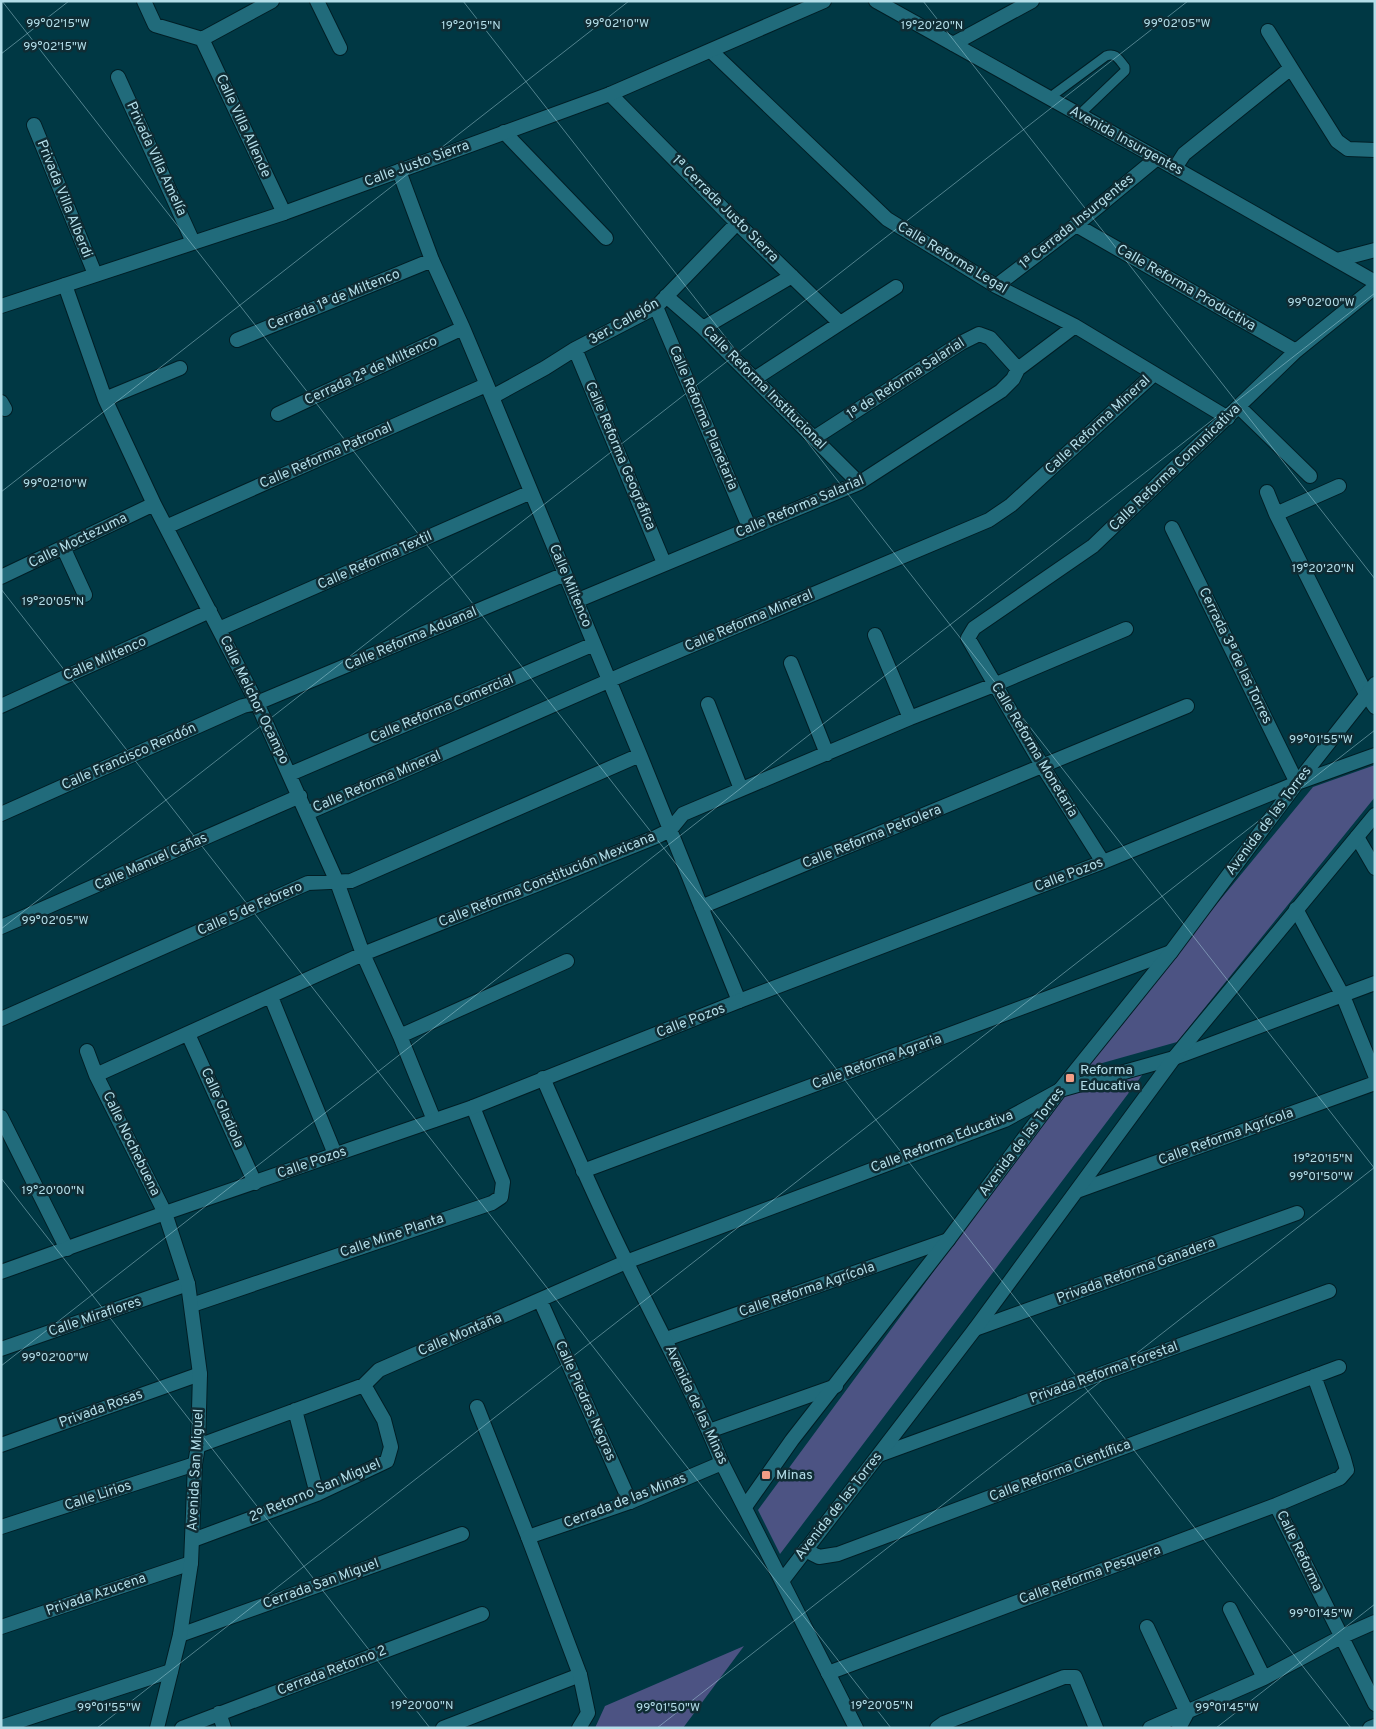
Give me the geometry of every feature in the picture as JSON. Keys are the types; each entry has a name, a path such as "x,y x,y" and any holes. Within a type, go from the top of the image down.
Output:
{"street":[{"path":"144,1 156,25 202,39 265,3"},
{"path":"317,1 340,48"},
{"name":"Calle Justo Sierra","path":"1,306 284,213 610,94 712,52 824,1"},
{"name":"Avenida Insurgentes","path":"876,1 1375,282"},
{"path":"953,44 1032,1"},
{"path":"1268,32 1337,141 1348,149 1375,150"},
{"name":"Calle Villa Allende","path":"202,39 284,213"},
{"name":"Calle Reforma Legal","path":"712,52 887,219 996,286 1075,326 1228,418"},
{"path":"1175,168 1184,154 1291,68"},
{"name":"Privada Villa Amelía","path":"118,77 193,242"},
{"name":"1ª Cerrada Justo Sierra","path":"610,94 737,223 840,323"},
{"name":"Privada Villa Alberdi","path":"34,125 95,274"},
{"path":"504,132 606,238"},
{"name":"1ª Cerrada Insurgentes","path":"996,286 1076,225 1157,158"},
{"name":"Calle Miltenco","path":"399,171 432,260 464,328 640,754 739,1002"},
{"name":"3er. Callejón","path":"489,391 545,368 575,349 656,307 737,223"},
{"name":"Calle Reforma Productiva","path":"1076,225 1296,351"},
{"path":"1337,260 1375,250"},
{"name":"Cerrada 1ª de Miltenco","path":"237,340 432,260"},
{"path":"703,328 792,276"},
{"name":"Calle Melchor Ocampo","path":"65,285 105,399 154,504 257,703 290,774 337,882 363,954 400,1036 434,1120"},
{"path":"754,379 896,287"},
{"name":"Calle Reforma Comunicativa","path":"968,638 974,628 1093,546 1296,351 1375,287"},
{"name":"Calle Reforma Institucional","path":"666,296 703,328 859,483"},
{"name":"Calle Reforma Planetaria","path":"656,307 750,529"},
{"name":"Calle Reforma Salarial","path":"576,601 859,483 1001,391 1013,379 1018,369 1075,326"},
{"name":"Cerrada 2ª de Miltenco","path":"278,414 464,328"},
{"name":"1ª de Reforma Salarial","path":"814,438 961,343 979,334 990,338 1018,369"},
{"name":"Calle Reforma Geográfica","path":"575,349 664,563"},
{"path":"105,399 180,368"},
{"name":"Calle Reforma Mineral","path":"307,813 610,682 631,671 989,520 1011,505 1154,374"},
{"name":"Calle Reforma Patronal","path":"166,527 489,391"},
{"path":"1239,407 1310,476"},
{"path":"1276,514 1339,486"},
{"name":"Calle Reforma Textil","path":"219,629 531,492"},
{"path":"1267,492 1276,514 1370,689 1375,707"},
{"name":"Calle Moctezuma","path":"1,577 154,504"},
{"name":"Cerrada 3ª de las Torres","path":"1172,528 1297,783"},
{"path":"64,547 85,595"},
{"name":"Calle Reforma Aduanal","path":"257,703 565,574"},
{"name":"Calle Miltenco","path":"1,706 210,611"},
{"name":"Calle Reforma Constitución Mexicana","path":"96,1075 363,954 656,837 670,830 683,814 1126,629"},
{"path":"875,635 910,718"},
{"name":"Calle Reforma Monetaria","path":"968,638 1043,767 1103,862"},
{"name":"Calle Reforma Comercial","path":"290,774 594,644"},
{"path":"791,663 827,754"},
{"name":"Avenida de las Torres","path":"745,1507 792,1440 948,1240 1060,1090 1171,952 1370,689"},
{"name":"Calle Francisco Rendón","path":"1,814 243,706 257,703"},
{"path":"708,704 741,789"},
{"name":"Calle Reforma Petrolera","path":"701,907 1187,706"},
{"name":"Calle 5 de Febrero","path":"1,1019 308,883 351,881 640,754"},
{"name":"Calle Pozos","path":"1,1272 165,1213 473,1107 543,1078 1103,862 1297,783 1375,755"},
{"name":"Calle Manuel Cañas","path":"1,927 300,796"},
{"name":"Avenida de las Torres","path":"782,1581 975,1329 1174,1058 1375,815"},
{"path":"1356,837 1375,868"},
{"path":"1296,909 1343,996 1375,1075"},
{"name":"Calle Reforma Agraria","path":"583,1171 1171,952"},
{"path":"400,1036 567,961"},
{"name":"Calle Reforma Educativa","path":"540,1300 626,1262 1005,1120 1060,1090 1174,1058 1375,984"},
{"path":"271,997 335,1154"},
{"name":"Calle Gladiola","path":"188,1034 255,1183"},
{"name":"Calle Nochebuena","path":"87,1051 96,1075 165,1213"},
{"name":"Avenida de las Minas","path":"543,1078 583,1171 626,1262 666,1339 722,1463 856,1728"},
{"name":"Calle Reforma Agrícola","path":"1077,1191 1375,1083"},
{"name":"Calle Mine Planta","path":"192,1305 492,1202 501,1197 503,1182 473,1107"},
{"path":"1,1117 67,1249"},
{"name":"Avenida San Miguel","path":"157,1728 180,1635 191,1563 200,1374 188,1284 165,1213"},
{"name":"Privada Reforma Ganadera","path":"975,1329 1298,1213"},
{"name":"Calle Reforma Agrícola","path":"666,1339 948,1240"},
{"name":"Calle Miraflores","path":"1,1349 188,1284"},
{"name":"Privada Reforma Forestal","path":"879,1454 1329,1291"},
{"name":"Calle Montaña","path":"364,1385 379,1370 540,1300"},
{"name":"Calle Piedras Negras","path":"540,1300 630,1502"},
{"name":"Calle Reforma Científica","path":"805,1550 819,1557 838,1554 1339,1367"},
{"name":"Privada Rosas","path":"1,1445 200,1374"},
{"name":"Calle Reforma Pesquera","path":"828,1673 1276,1506 1340,1478 1347,1470 1314,1376"},
{"path":"198,1446 364,1385"},
{"name":"2º Retorno San Miguel","path":"193,1540 317,1494 387,1461 391,1447 384,1420 364,1385"},
{"path":"709,1431 836,1386"},
{"path":"477,1407 580,1675 588,1712 579,1728"},
{"path":"295,1410 317,1494"},
{"name":"Cerrada de las Minas","path":"528,1537 630,1502 722,1463"},
{"name":"Calle Lirios","path":"1,1527 195,1464"},
{"name":"Calle Reforma","path":"1276,1506 1375,1704"},
{"name":"Cerrada San Miguel","path":"180,1635 462,1534"},
{"name":"Privada Azucena","path":"1,1627 191,1563"},
{"path":"1230,1609 1264,1678"},
{"name":"Cerrada Retorno 2","path":"182,1728 482,1614"},
{"path":"1150,1728 1264,1678 1341,1637 1375,1622"},
{"path":"1147,1627 1187,1713"},
{"path":"1,1727 171,1671"},
{"path":"443,1728 580,1675"},
{"path":"937,1728 944,1723 1064,1677 1075,1677 1081,1687 1096,1728"},
{"path":"218,1713 224,1728"},
{"path":"1179,1728 1187,1713"},
{"path":"1370,1728 1375,1726"}],"lane":[{"path":"1050,98 1106,56 1115,55 1125,67 1125,71 1079,115"}],"shaded area":[{"path":"1375,765 1375,797 1177,1042 1081,1069 1313,787"},
{"path":"1143,1074 780,1554 758,1510 1062,1097"},
{"path":"744,1646 683,1728 595,1728 605,1706"}],"place":[{"name":"Reforma Educativa","path":"1070,1078"},
{"name":"Minas","path":"766,1475"}]}
